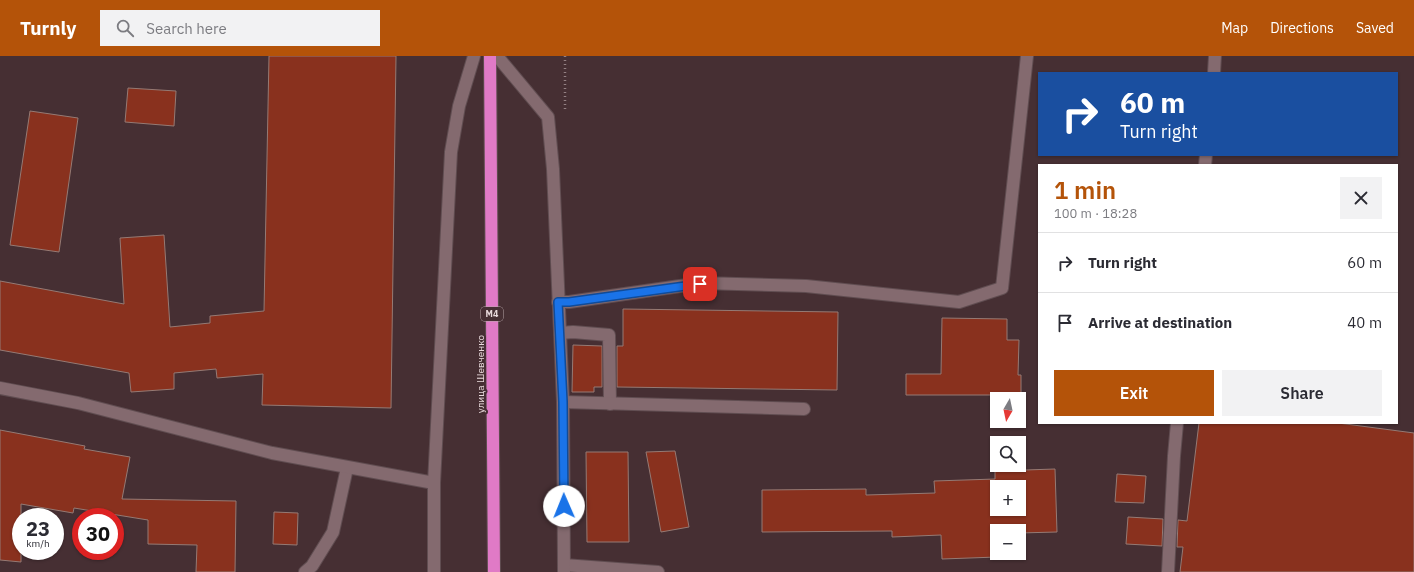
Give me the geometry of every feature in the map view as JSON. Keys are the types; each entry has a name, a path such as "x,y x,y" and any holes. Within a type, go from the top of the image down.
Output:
{"highway":[{"name":"улица Шевченко","path":"490,56 494,572"}],"street":[{"path":"434,572 434,483 451,152 459,106 474,56"},
{"path":"496,56 548,117 553,169 563,402 564,568 658,572"},
{"path":"558,302 569,302 700,284 806,286 959,302 1002,288 1027,56"},
{"path":"1214,72 1215,56"},
{"path":"560,333 573,332 609,335 610,404"},
{"path":"0,388 78,403 272,452 347,468 434,483"},
{"path":"563,402 804,410"},
{"path":"1168,572 1177,424"},
{"path":"305,572 312,566 333,532 347,468"}],"building":[{"path":"269,56 396,56 391,408 262,405 263,374 217,378 216,369 174,373 174,389 131,392 129,373 0,350 0,281 124,304 120,238 164,235 170,327 210,323 210,316 264,311"},
{"path":"128,88 176,91 174,126 125,122"},
{"path":"30,111 78,118 59,252 10,245"},
{"path":"623,309 838,312 837,390 617,387 617,346 623,346"},
{"path":"942,318 1007,319 1007,340 1019,340 1018,375 1021,375 1021,392 990,392 990,395 906,395 906,374 941,374"},
{"path":"573,345 602,346 602,387 594,387 594,392 572,392"},
{"path":"1199,424 1346,424 1414,433 1414,572 1180,572 1183,547 1177,547 1178,520 1187,521"},
{"path":"0,430 85,446 84,449 130,457 122,499 236,501 235,572 196,572 197,545 148,544 148,520 124,516 124,508 72,508 72,513 64,511 64,508 44,508 21,504 21,508 12,508 12,560 21,560 21,562 0,560"},
{"path":"675,451 689,527 661,532 646,452"},
{"path":"586,452 628,452 629,542 587,542"},
{"path":"1055,469 1057,532 1026,533 1026,524 990,524 990,557 942,559 941,535 892,537 892,531 762,532 762,490 866,489 866,495 935,493 934,481 995,479 995,472 1026,472 1026,470"},
{"path":"1117,474 1146,476 1144,503 1115,502"},
{"path":"274,512 298,513 297,545 273,544"},
{"path":"1128,517 1163,519 1162,546 1126,544"}],"route":[{"path":"564,506 563,402 558,302 569,302 700,284"}]}
